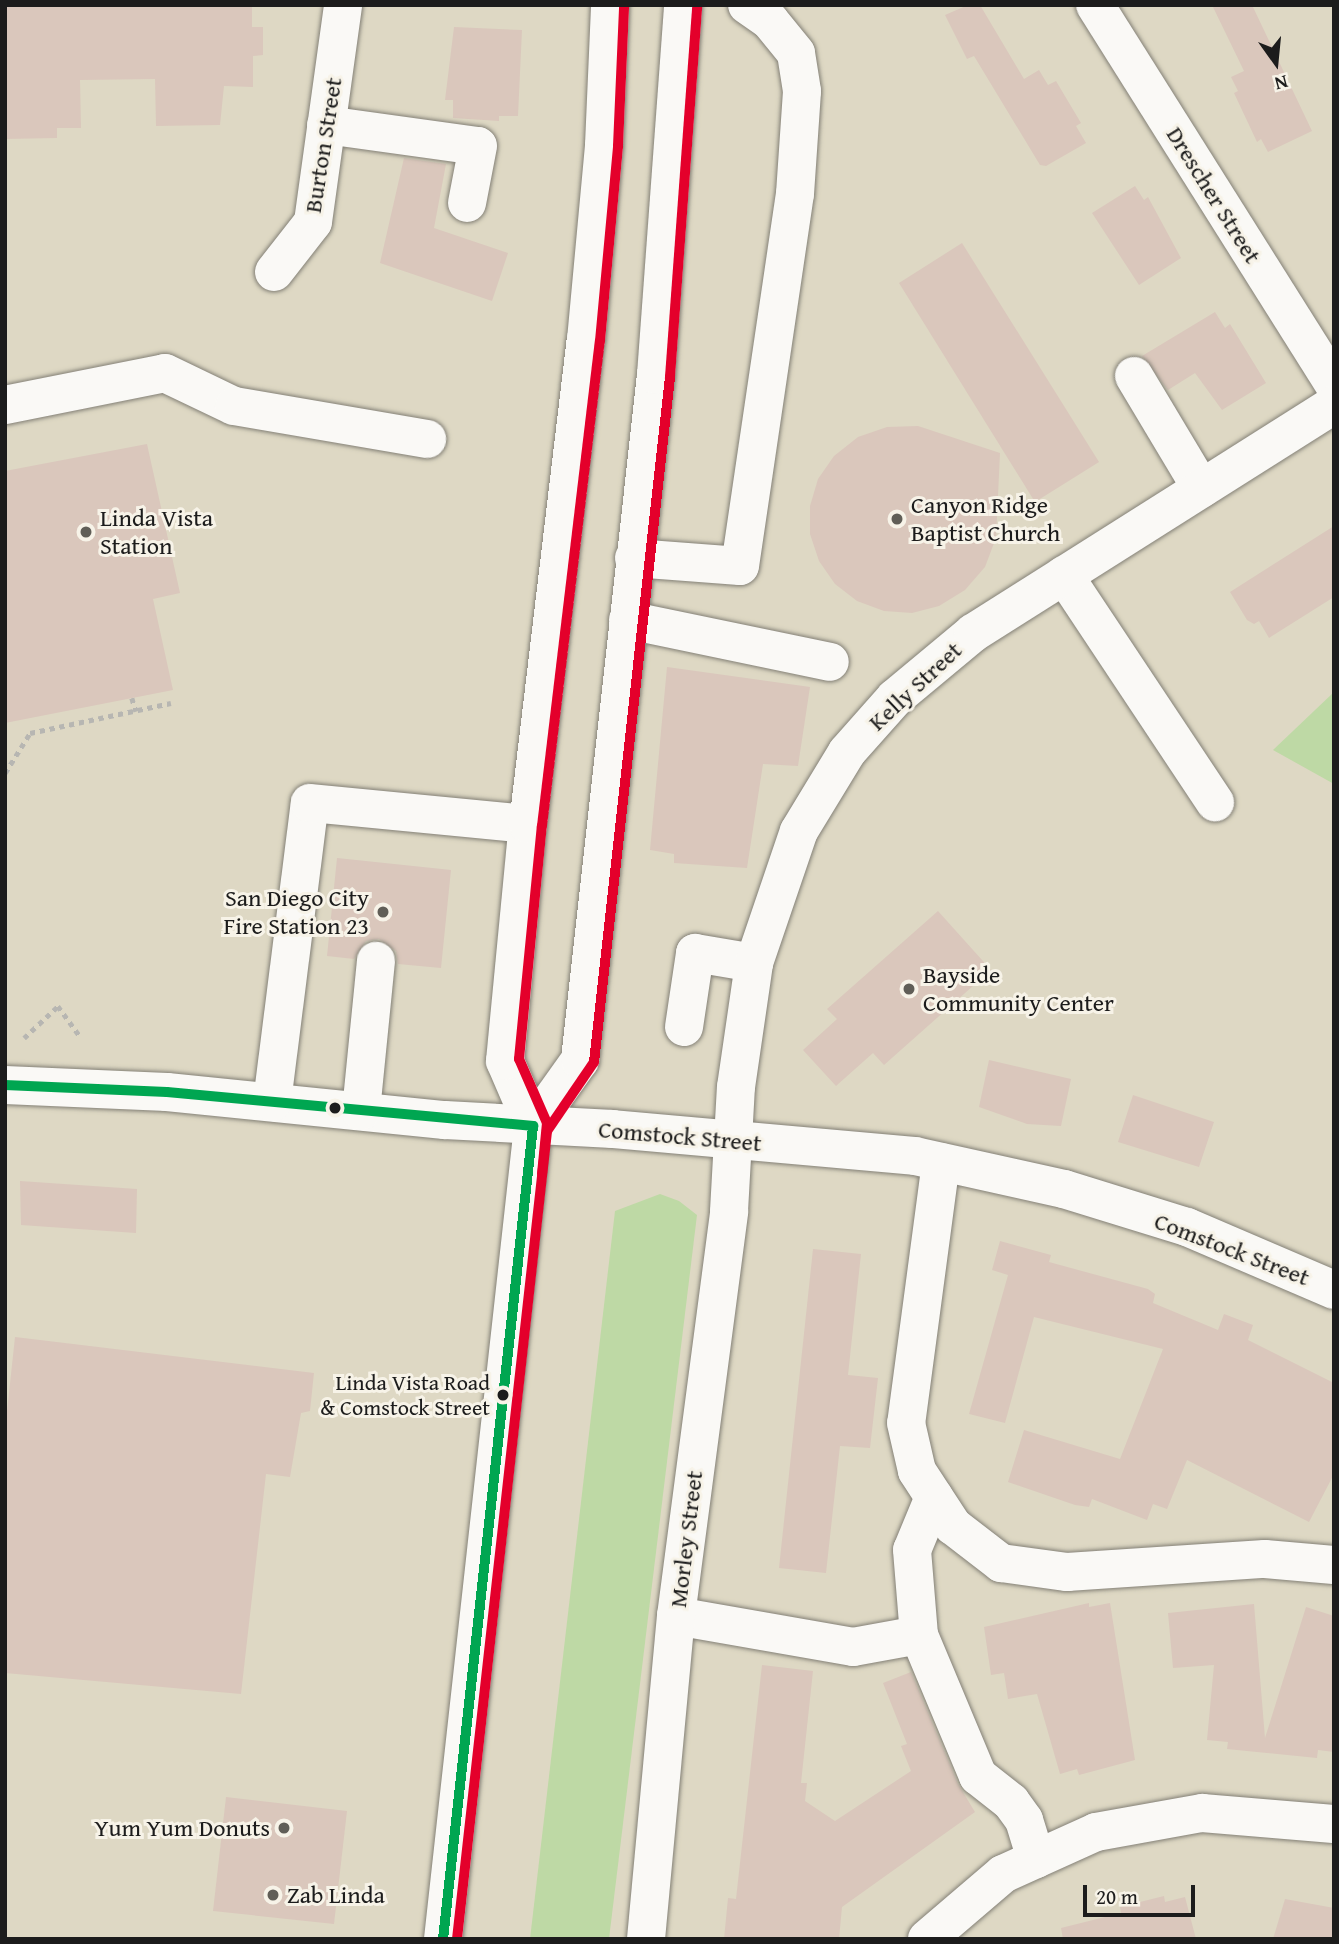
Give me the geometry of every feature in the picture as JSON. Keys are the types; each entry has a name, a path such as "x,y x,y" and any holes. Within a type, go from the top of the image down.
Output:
{"street":[{"name":"Burton Street","path":"274,272 313,222 343,5"},
{"path":"533,1126 505,1061 528,824 588,326 604,145 610,5"},
{"path":"443,1939 533,1126 580,1060 658,361 683,5"},
{"path":"634,558 740,566 794,194 802,91 796,53 770,20 747,5"},
{"name":"Drescher Street","path":"1095,5 1334,384"},
{"path":"326,125 478,146 467,203"},
{"path":"5,405 165,373 234,406 427,439"},
{"path":"1134,376 1200,488"},
{"name":"Kelly Street","path":"732,1140 754,963 799,831 848,752 895,698 973,633 1334,405"},
{"path":"1064,575 1215,802"},
{"path":"628,621 831,662"},
{"path":"272,1102 310,803 528,824"},
{"path":"684,1027 695,953 754,963"},
{"path":"361,1111 376,961"},
{"name":"Comstock Street","path":"5,1085 272,1102 533,1126 732,1140 940,1162 1064,1189 1186,1227 1334,1290"},
{"name":"Morley Street","path":"646,1939 676,1616 729,1211 732,1140"},
{"path":"940,1162 906,1423 917,1471 953,1526 1002,1563 1067,1572 1265,1559 1334,1565"},
{"path":"934,1497 912,1550 919,1635 978,1776 1011,1802 1024,1820 1020,1867"},
{"path":"676,1616 853,1647 919,1635"},
{"path":"927,1939 1020,1867 1096,1832 1202,1813 1334,1824"}],"path":[{"path":"132,698 136,711"},
{"path":"5,773 30,733 171,703"},
{"path":"24,1038 58,1006 81,1038"}],"green space":[{"path":"1334,692 1334,784 1273,750"},
{"path":"660,1194 679,1201 697,1215 609,1939 530,1939 615,1211"}],"building":[{"path":"5,5 252,5 252,27 263,27 263,55 253,56 253,87 224,86 220,125 156,126 155,79 80,80 81,128 57,128 57,138 5,139"},
{"path":"968,5 980,5 1024,79 1039,70 1048,85 1056,81 1081,123 1076,126 1086,143 1046,166 1040,165 974,56 967,59 945,15"},
{"path":"1212,5 1252,5 1312,131 1268,152 1261,139 1257,142 1234,93 1238,91 1231,77 1244,71"},
{"path":"454,27 522,30 518,116 499,116 499,121 453,118 453,100 445,100"},
{"path":"404,158 446,164 434,228 508,253 492,301 380,263"},
{"path":"1135,186 1144,200 1148,197 1181,258 1139,285 1092,213"},
{"path":"962,243 1099,462 1035,502 899,283"},
{"path":"1215,312 1225,328 1230,324 1266,383 1222,410 1195,373 1168,390 1142,356"},
{"path":"918,426 1000,453 996,538 985,567 965,590 939,606 912,613 884,611 857,601 835,584 819,561 810,534 810,506 818,479 834,456 858,437 887,427"},
{"name":"Linda Vista Station","path":"147,444 180,593 153,599 173,690 5,723 5,471"},
{"path":"1334,526 1334,597 1269,638 1259,621 1254,624 1247,620 1230,592"},
{"path":"667,667 810,687 798,766 763,764 747,868 674,863 674,854 650,850"},
{"path":"337,858 451,870 441,968 398,964 396,951 379,939 366,941 354,959 327,956"},
{"name":"Bayside Community Center","path":"938,911 991,970 884,1065 873,1053 836,1086 803,1050 837,1019 827,1009"},
{"path":"989,1060 1071,1079 1061,1126 1027,1124 979,1107"},
{"path":"1133,1095 1214,1122 1199,1167 1118,1142"},
{"path":"20,1181 137,1189 136,1233 21,1225"},
{"path":"1000,1241 1051,1255 1049,1262 1148,1289 1155,1294 1153,1303 1218,1330 1224,1314 1253,1325 1248,1340 1334,1383 1334,1474 1309,1522 1187,1460 1167,1509 1153,1504 1147,1520 1092,1499 1089,1507 1075,1505 1008,1482 1024,1430 1120,1459 1163,1349 1034,1317 1005,1423 969,1414 1008,1275 992,1270"},
{"path":"813,1249 861,1254 848,1375 878,1378 870,1448 840,1446 826,1573 779,1568"},
{"path":"15,1337 314,1373 310,1411 301,1413 290,1477 266,1474 241,1694 5,1673 5,1430"},
{"path":"1089,1603 1089,1607 1110,1603 1135,1760 1079,1775 1077,1769 1060,1774 1037,1694 1008,1699 1004,1673 991,1675 984,1627"},
{"path":"1254,1604 1265,1738 1306,1607 1334,1616 1334,1752 1318,1750 1317,1758 1227,1749 1228,1742 1207,1740 1214,1665 1173,1668 1168,1613"},
{"path":"762,1665 813,1671 801,1783 807,1783 805,1801 835,1821 911,1771 901,1746 907,1744 883,1683 911,1672 958,1784 975,1812 842,1907 839,1939 724,1939 728,1898 736,1899"},
{"path":"226,1797 347,1811 334,1924 213,1911"},
{"path":"1164,1896 1165,1902 1185,1897 1196,1939 1063,1939 1061,1928 1121,1913 1120,1907"},
{"path":"1285,1899 1334,1908 1334,1939 1273,1939"}],"transit line":[{"path":"542,1174 547,1123 519,1059 542,826 600,341 618,146 624,6"},
{"path":"457,1939 547,1131 594,1062 670,377 697,6"},
{"path":"5,1085 167,1092 533,1126"},
{"path":"443,1939 533,1126"}],"place":[{"name":"Canyon Ridge Baptist Church","path":"897,519"},
{"name":"Linda Vista Station","path":"86,532"},
{"name":"San Diego City Fire Station 23","path":"383,912"},
{"name":"Bayside Community Center","path":"909,989"},
{"name":"Linda Vista Road & Comstock Street","path":"503,1395"},
{"name":"Yum Yum Donuts","path":"284,1828"},
{"name":"Zab Linda","path":"273,1895"}]}
